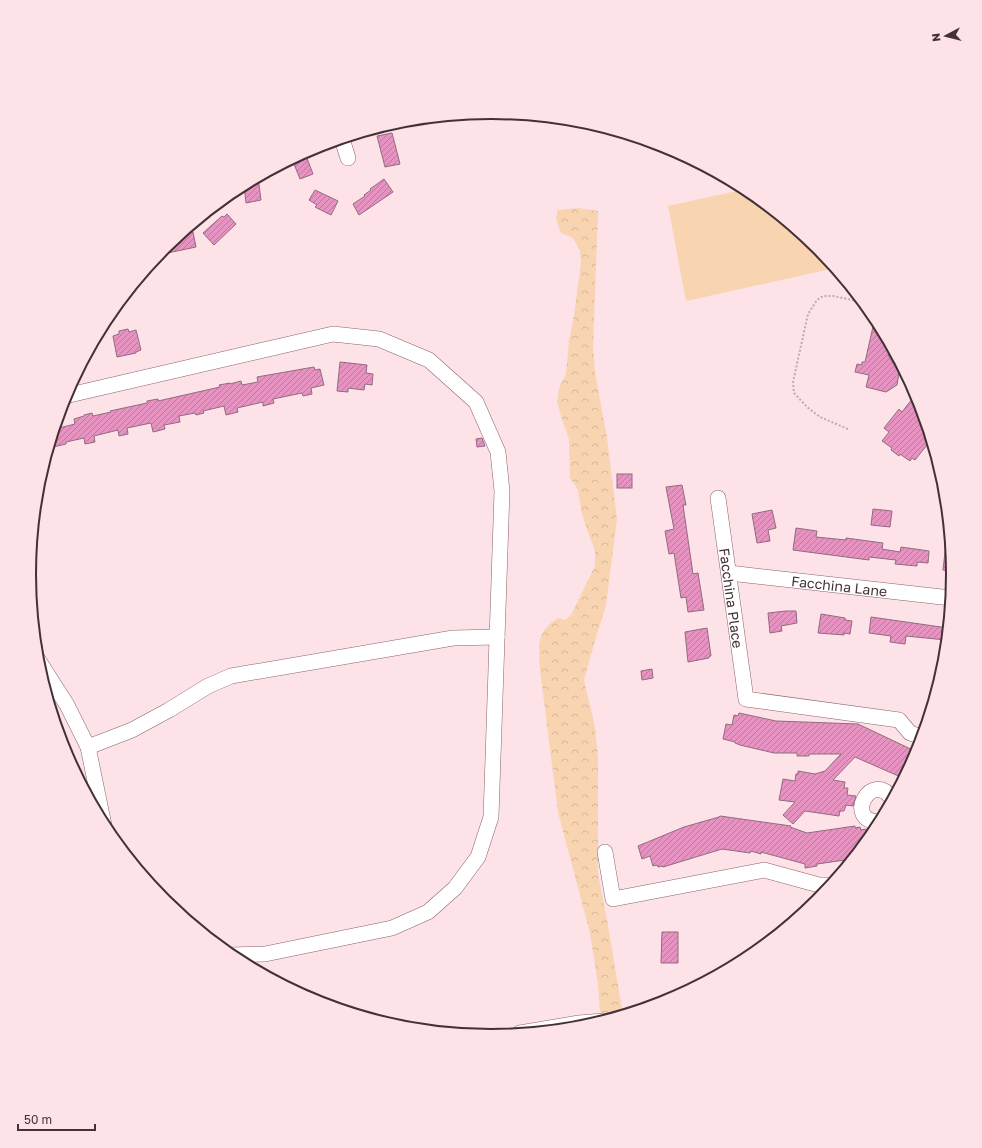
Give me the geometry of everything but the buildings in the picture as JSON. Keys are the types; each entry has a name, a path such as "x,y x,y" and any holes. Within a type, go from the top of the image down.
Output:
{"street":[{"path":"343,144 348,158"},
{"path":"74,394 333,334 379,339 429,360 476,402 498,452 502,491 491,817 478,857 455,888 428,912 392,928 265,954 242,955"},
{"name":"Facchina Place","path":"718,498 746,699 899,720 910,733 916,735"},
{"name":"Facchina Lane","path":"729,573 945,597"},
{"path":"88,747 132,730 170,710 208,686 231,676 453,638 497,637"},
{"path":"48,675 67,705 88,747 100,806"},
{"path":"873,821 865,816 861,806 865,796 868,793 879,790 889,795"},
{"path":"604,852 613,899 764,870 823,885"}],"path":[{"path":"848,429 820,417 807,407 794,393 793,378 808,314 817,300 823,296 833,296 854,300"}],"green space":[{"path":"736,191 768,213 791,232 813,252 829,269 686,301 668,206"},
{"path":"578,208 598,211 593,346 595,372 607,438 617,519 606,605 584,680 595,727 598,758 598,874 622,1009 603,1014 600,1012 598,984 590,933 558,812 539,654 540,641 545,629 558,618 565,620 571,615 595,566 595,551 582,515 578,490 570,478 569,439 557,402 559,388 566,374 569,341 581,262 580,251 573,238 561,233 556,219 558,210"}]}
